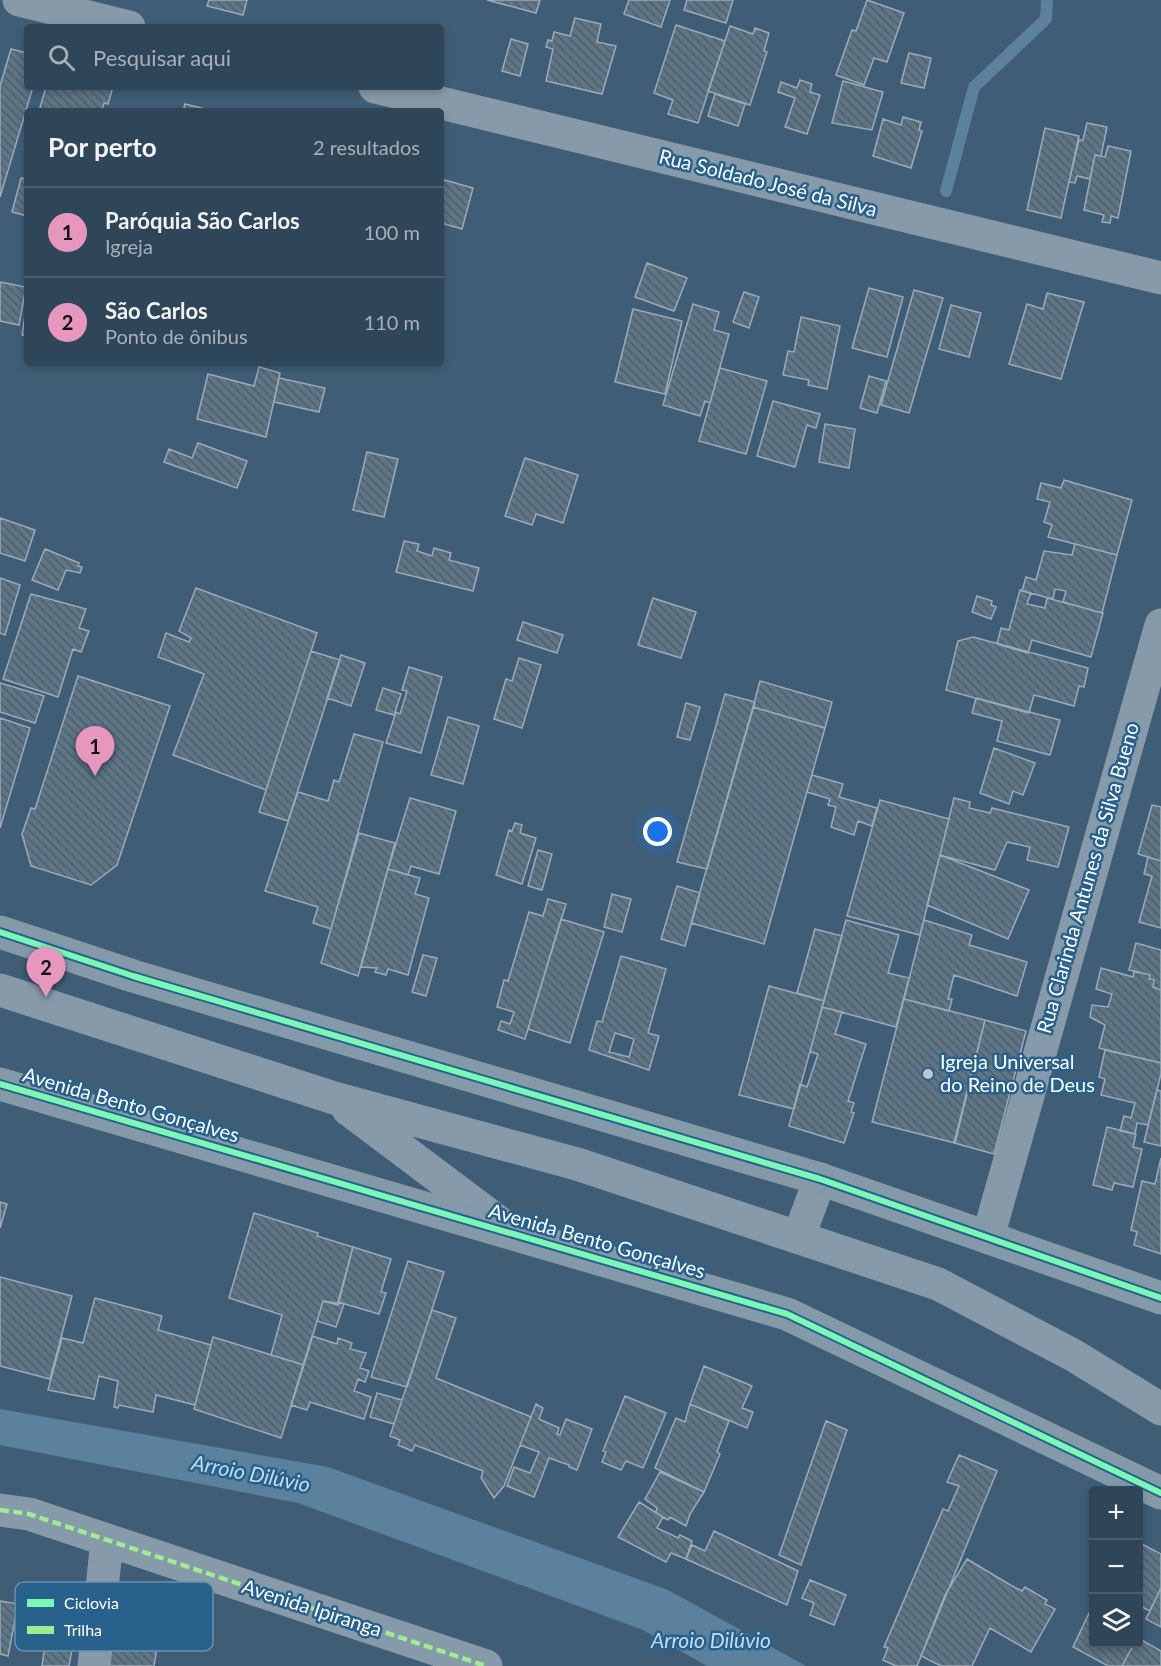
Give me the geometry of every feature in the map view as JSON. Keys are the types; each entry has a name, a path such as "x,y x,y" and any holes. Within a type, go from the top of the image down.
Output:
{"main road":[{"path":"0,932 133,976 820,1179 1161,1298"},
{"name":"Avenida Bento Gonçalves","path":"0,1084 787,1314 1161,1493"}],"street":[{"path":"19,0 117,24"},
{"name":"Rua Soldado José da Silva","path":"387,90 1161,279"},
{"name":"Rua Clarinda Antunes da Silva Bueno","path":"988,1236 1161,625"},
{"path":"0,990 334,1098 577,1164 938,1284 1073,1355 1161,1408"},
{"path":"334,1098 514,1234"},
{"path":"799,1236 820,1179"},
{"name":"Avenida Ipiranga","path":"0,1510 29,1514 486,1666"},
{"path":"103,1582 107,1540"},
{"path":"94,1666 96,1651"}],"water":[{"name":"Arroio Dilúvio","path":"0,1409 328,1467 668,1590 806,1666 707,1666 643,1630 298,1503 0,1445"}],"building":[{"path":"209,0 247,0 243,15 207,6"},
{"path":"487,0 540,0 536,13"},
{"path":"629,0 670,0 661,27 624,14"},
{"path":"687,0 733,0 726,23 684,10"},
{"path":"867,0 904,13 887,62 874,58 864,85 836,75 852,30 856,31"},
{"path":"575,18 601,24 597,42 616,46 602,94 546,81 553,49 546,47 548,40 552,41 554,32 570,36"},
{"path":"676,25 725,41 698,123 668,114 673,100 654,93"},
{"path":"730,26 753,34 755,28 769,33 764,51 767,52 750,105 708,91"},
{"path":"511,39 528,44 520,76 502,71"},
{"path":"11,49 24,52 24,90 32,90 27,108 24,108 24,117 0,197 0,86"},
{"path":"909,53 931,58 924,88 901,83"},
{"path":"800,80 812,84 810,92 820,95 807,134 785,127 795,98 778,92 781,82 797,88"},
{"path":"843,81 883,92 872,130 832,123"},
{"path":"45,90 112,90 108,104 104,103 103,108 40,108"},
{"path":"715,94 745,104 738,126 708,116"},
{"path":"185,104 202,108 184,108"},
{"path":"903,117 921,122 919,130 922,131 911,168 873,156 883,119 901,125"},
{"path":"1087,123 1107,127 1101,156 1095,155 1090,179 1077,176 1075,183 1069,182 1079,140 1083,140"},
{"path":"1045,128 1079,136 1061,218 1027,210"},
{"path":"1108,146 1131,151 1118,218 1111,216 1110,223 1102,222 1104,215 1084,210 1095,155 1105,157"},
{"path":"21,178 24,178 24,215 12,212"},
{"path":"444,180 473,188 462,229 444,224"},
{"path":"647,263 687,278 674,311 635,297"},
{"path":"0,282 24,287 19,325 0,321"},
{"path":"869,288 903,297 887,357 852,348"},
{"path":"914,290 943,298 909,413 881,405"},
{"path":"744,292 759,297 749,328 733,322"},
{"path":"1047,293 1084,302 1061,379 1009,364 1027,304 1043,309"},
{"path":"693,304 719,312 714,330 729,334 710,403 705,401 700,416 663,405"},
{"path":"951,305 981,313 969,357 939,349"},
{"path":"633,309 682,321 665,394 615,382"},
{"path":"801,317 840,326 827,389 808,385 809,380 783,375 788,351 794,352"},
{"path":"259,367 280,373 266,437 197,419 208,374 254,386"},
{"path":"720,368 767,381 746,454 699,441"},
{"path":"869,376 886,381 877,413 860,408"},
{"path":"279,378 325,388 319,412 274,402"},
{"path":"773,401 820,414 816,428 807,425 795,467 757,456"},
{"path":"825,424 855,429 849,468 819,462"},
{"path":"198,443 247,461 237,488 164,462 169,449 192,458"},
{"path":"367,452 398,459 384,517 353,510"},
{"path":"525,458 578,475 563,523 536,514 532,525 505,516"},
{"path":"1064,480 1132,500 1117,555 1048,537 1052,525 1044,522 1050,502 1037,499 1041,483 1061,488"},
{"path":"0,518 35,530 25,561 0,553"},
{"path":"404,541 419,544 417,551 432,556 434,548 451,553 449,560 479,568 473,591 396,572"},
{"path":"1075,544 1117,555 1102,613 1063,602 1066,591 1055,589 1053,599 1022,591 1026,577 1036,580 1044,551 1072,555"},
{"path":"45,549 79,563 78,566 82,567 80,573 66,570 58,590 32,580"},
{"path":"0,578 20,585 5,635 0,633"},
{"path":"196,588 317,633 266,790 173,755 204,674 158,657 166,633 189,642 191,638 179,631"},
{"path":"1020,590 1031,593 1027,604 1045,608 1047,598 1103,613 1091,657 1032,640 1028,653 997,644 1001,628 1009,630"},
{"path":"31,594 86,609 79,628 89,631 81,652 73,649 58,697 3,679"},
{"path":"977,596 992,601 991,605 996,607 991,619 972,612"},
{"path":"653,598 696,612 681,658 638,645"},
{"path":"523,622 563,635 557,653 517,640"},
{"path":"973,637 1088,668 1084,687 1079,686 1074,706 1034,695 1029,713 946,690 958,641"},
{"path":"311,651 340,660 288,821 259,812"},
{"path":"341,655 365,663 351,706 327,698"},
{"path":"519,658 541,665 522,728 494,719 506,679 512,681"},
{"path":"409,667 442,677 421,753 386,743 396,712 400,714 407,691 402,690"},
{"path":"78,676 170,706 117,865 91,885 31,866 22,834 31,808 35,809"},
{"path":"760,681 832,702 825,728 753,707"},
{"path":"0,683 44,696 35,723 0,712"},
{"path":"383,688 401,694 394,715 376,710"},
{"path":"725,694 755,702 707,869 677,862"},
{"path":"976,698 1060,720 1050,755 997,741 1002,721 972,713"},
{"path":"686,703 700,707 690,740 677,737"},
{"path":"753,707 825,728 764,944 691,923"},
{"path":"448,717 479,726 463,784 431,775"},
{"path":"0,718 30,728 0,828"},
{"path":"354,734 383,742 331,929 313,923 318,907 265,891 298,792 328,801 334,780 339,782"},
{"path":"994,748 1035,763 1023,795 1013,791 1009,804 980,793"},
{"path":"812,775 843,784 839,797 877,808 872,826 858,821 854,835 831,827 836,807 828,805 830,799 807,792"},
{"path":"410,798 456,811 439,874 411,866 408,875 388,869"},
{"path":"954,798 970,802 969,808 990,813 992,808 1069,827 1058,867 1027,860 1030,847 1007,842 995,870 940,855"},
{"path":"880,800 949,819 920,935 847,916"},
{"path":"1152,805 1161,807 1161,861 1138,854"},
{"path":"515,823 522,825 520,833 536,838 522,884 496,875 509,830 512,831"},
{"path":"359,833 395,843 358,976 321,963"},
{"path":"538,850 552,854 542,890 528,886"},
{"path":"940,855 1029,890 1008,939 927,905"},
{"path":"1148,857 1161,861 1161,928 1139,922 1152,876 1144,874"},
{"path":"388,869 420,878 415,894 429,898 408,975 388,969 386,975 375,972 377,968 361,967"},
{"path":"677,886 700,893 685,946 661,939"},
{"path":"612,894 631,899 622,932 604,927"},
{"path":"548,899 566,904 525,1039 498,1030 501,1021 510,1024 514,1012 497,1007 504,980 508,981 529,912 543,916"},
{"path":"561,919 604,932 570,1043 528,1029"},
{"path":"846,920 899,935 888,973 909,978 896,1027 822,1007"},
{"path":"924,920 972,935 969,945 1027,962 1017,996 954,975 948,999 952,999 949,1011 904,999"},
{"path":"815,929 842,936 824,1001 797,993"},
{"path":"1136,943 1161,950 1161,990 1153,987 1154,980 1149,979 1150,975 1129,970"},
{"path":"423,955 437,958 426,996 412,992"},
{"path":"621,956 666,969 648,1033 659,1036 649,1070 589,1050 597,1021 602,1022","holes":["615,1033 634,1039 629,1057 609,1052"]},
{"path":"1101,968 1133,977 1134,971 1150,975 1149,979 1154,980 1153,987 1161,990 1161,1063 1099,1048 1105,1025 1090,1017 1092,1005 1108,1007 1112,994 1096,989"},
{"path":"769,986 824,1001 794,1109 739,1095"},
{"name":"Igreja Universal do Reino de Deus","path":"904,999 985,1020 955,1143 872,1122"},
{"path":"822,1007 842,1012 835,1034 866,1044 848,1101 854,1103 851,1112 854,1113 844,1143 789,1126 800,1084 807,1087 818,1054 810,1052"},
{"path":"985,1020 1026,1031 994,1154 954,1143"},
{"path":"1105,1050 1161,1063 1161,1074 1148,1125 1137,1123 1135,1134 1120,1131 1124,1116 1131,1118 1135,1103 1101,1095 1105,1079 1099,1077"},
{"path":"1157,1090 1161,1091 1161,1146 1144,1142"},
{"path":"1107,1127 1136,1134 1133,1147 1142,1149 1133,1187 1114,1183 1112,1190 1093,1185"},
{"path":"1161,1158 1161,1254 1134,1245 1137,1232 1131,1230 1142,1181 1155,1184"},
{"path":"0,1202 7,1204 0,1228"},
{"path":"254,1213 318,1233 317,1236 353,1247 338,1305 323,1301 304,1365 271,1355 282,1315 229,1298"},
{"path":"353,1247 391,1259 381,1292 386,1293 379,1314 338,1302"},
{"path":"408,1261 444,1272 407,1387 371,1377"},
{"path":"0,1277 72,1296 50,1379 0,1366"},
{"path":"95,1298 162,1316 158,1330 211,1345 195,1405 156,1395 153,1412 119,1405 118,1408 114,1407 118,1381 99,1376 94,1399 48,1390 62,1338 83,1343"},
{"path":"323,1301 344,1304 336,1327 317,1321"},
{"path":"432,1310 456,1318 436,1378 531,1417 504,1486 494,1498 481,1478 483,1471 415,1445 412,1451 398,1445 400,1440 390,1436"},
{"path":"312,1336 337,1344 338,1338 352,1343 350,1349 366,1353 360,1368 369,1371 365,1382 358,1379 354,1391 371,1397 364,1419 310,1402 307,1410 291,1405"},
{"path":"213,1337 304,1365 281,1438 194,1409"},
{"path":"704,1366 752,1386 742,1408 753,1412 747,1428 690,1404"},
{"path":"377,1393 402,1400 394,1424 370,1417"},
{"path":"625,1396 666,1413 643,1468 626,1461 621,1470 602,1462 606,1452 603,1451"},
{"path":"536,1404 543,1408 539,1419 559,1428 557,1434 560,1435 566,1419 592,1429 577,1470 549,1458 534,1497 507,1486 514,1467 530,1473 539,1452 520,1445"},
{"path":"690,1404 729,1421 717,1452 720,1454 704,1492 655,1468 676,1418 685,1422"},
{"path":"826,1421 847,1430 801,1565 779,1555"},
{"path":"959,1455 997,1471 917,1666 896,1666 883,1660 888,1648 884,1647 943,1509 948,1511 959,1486 947,1482"},
{"path":"660,1472 704,1492 690,1514 686,1526 670,1517 668,1520 663,1517 656,1512 657,1508 645,1499"},
{"path":"639,1502 663,1517 657,1528 678,1538 680,1535 692,1541 686,1559 671,1553 666,1562 618,1537"},
{"path":"714,1531 798,1571 787,1605 686,1559 692,1545 705,1551"},
{"path":"1143,1545 1161,1554 1161,1588 1150,1611 1143,1608"},
{"path":"967,1559 1022,1591 1025,1587 1047,1600 1045,1604 1055,1609 1031,1652 990,1628 972,1666 941,1666 921,1656 945,1595"},
{"path":"810,1580 846,1595 834,1625 810,1615 814,1603 802,1598"},
{"path":"1161,1588 1161,1627 1146,1619"},
{"path":"0,1601 15,1604 15,1620 8,1656 0,1654"},
{"path":"1089,1613 1089,1648 1132,1648 1122,1666 1108,1666 1073,1647"},
{"path":"1143,1641 1161,1651 1161,1666 1122,1666 1132,1648 1143,1648"},
{"path":"44,1651 72,1651 69,1666 42,1666"},
{"path":"108,1651 156,1651 154,1666 105,1666"}],"waterway":[{"path":"946,191 974,87 1046,19 1047,0"}],"marked path":[{"path":"0,1510 29,1514 486,1666"}],"cycle path":[{"path":"0,932 133,976 820,1179 1161,1298"},
{"path":"0,1084 787,1314 1161,1493"}],"place":[{"name":"Paróquia São Carlos","path":"95,776"},
{"name":"São Carlos","path":"46,997"},
{"name":"Igreja Universal do Reino de Deus","path":"928,1074"}]}
